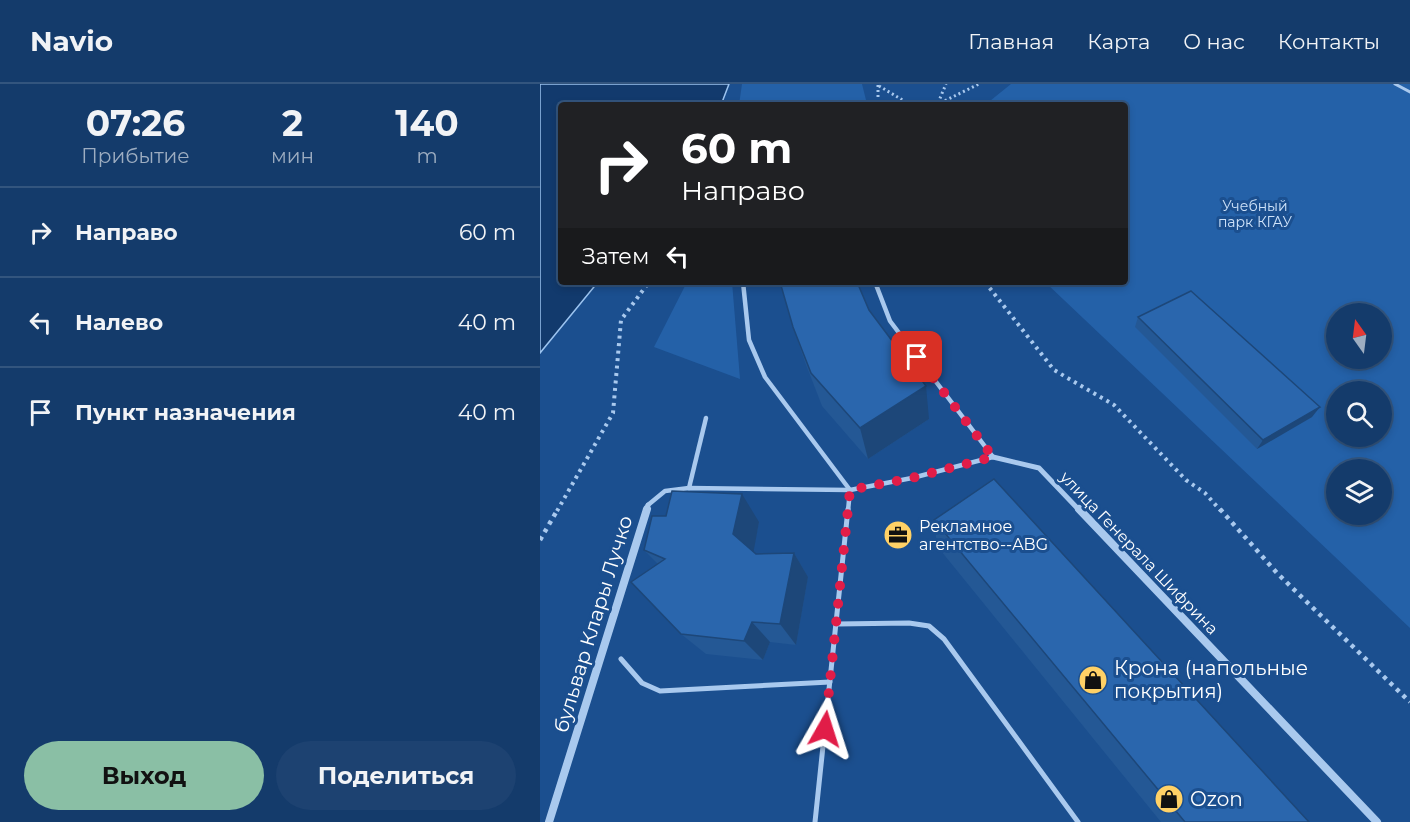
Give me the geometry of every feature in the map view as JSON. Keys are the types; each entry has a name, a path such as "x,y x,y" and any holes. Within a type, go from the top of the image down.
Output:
{"street":[{"name":"улица Генерала Шифрина","path":"993,457 1039,468 1377,822"},
{"name":"бульвар Клары Лучко","path":"549,822 648,505"}],"lane":[{"path":"1395,84 1410,92"},
{"path":"742,285 749,340 765,376 850,490 815,822"},
{"path":"648,505 665,491 689,488 850,490 912,478 993,457 890,321 876,285"},
{"path":"689,488 706,418"},
{"path":"837,624 909,623 929,626 944,639 1078,822"},
{"path":"621,659 642,683 660,690 830,682"}],"path":[{"path":"938,102 946,84"},
{"path":"943,102 979,84"},
{"path":"878,85 878,102"},
{"path":"878,85 906,102"},
{"path":"540,540 613,413 621,321 647,285"},
{"path":"987,285 1054,370 1114,405 1186,480 1205,493 1277,573 1410,702"}],"green space":[{"path":"742,84 862,84 866,100 866,102 739,102"},
{"name":"Учебный парк КГАУ","path":"1011,84 1410,84 1410,628 1048,285 1128,285 1128,102 989,102"},
{"path":"685,285 732,285 740,379 654,347"}],"shaded area":[{"path":"540,84 729,84 722,102 558,102 558,285 596,285 540,353"}],"building":[{"path":"781,285 858,285 869,310 926,386 860,428 811,373 793,327"},
{"path":"1191,291 1320,407 1263,440 1138,317"},
{"path":"994,479 1309,822 1185,822 934,520"},
{"path":"672,491 742,494 733,534 756,554 794,553 780,624 752,622 744,641 681,634 631,582 665,559 644,550 652,516 666,516"}],"place":[{"name":"Рекламное агентство--ABG","path":"898,535"},
{"name":"Крона (напольные покрытия)","path":"1093,680"},
{"name":"Ozon","path":"1169,799"}],"route":[{"path":"825,729 850,490 912,478 993,457 917,357"}]}
